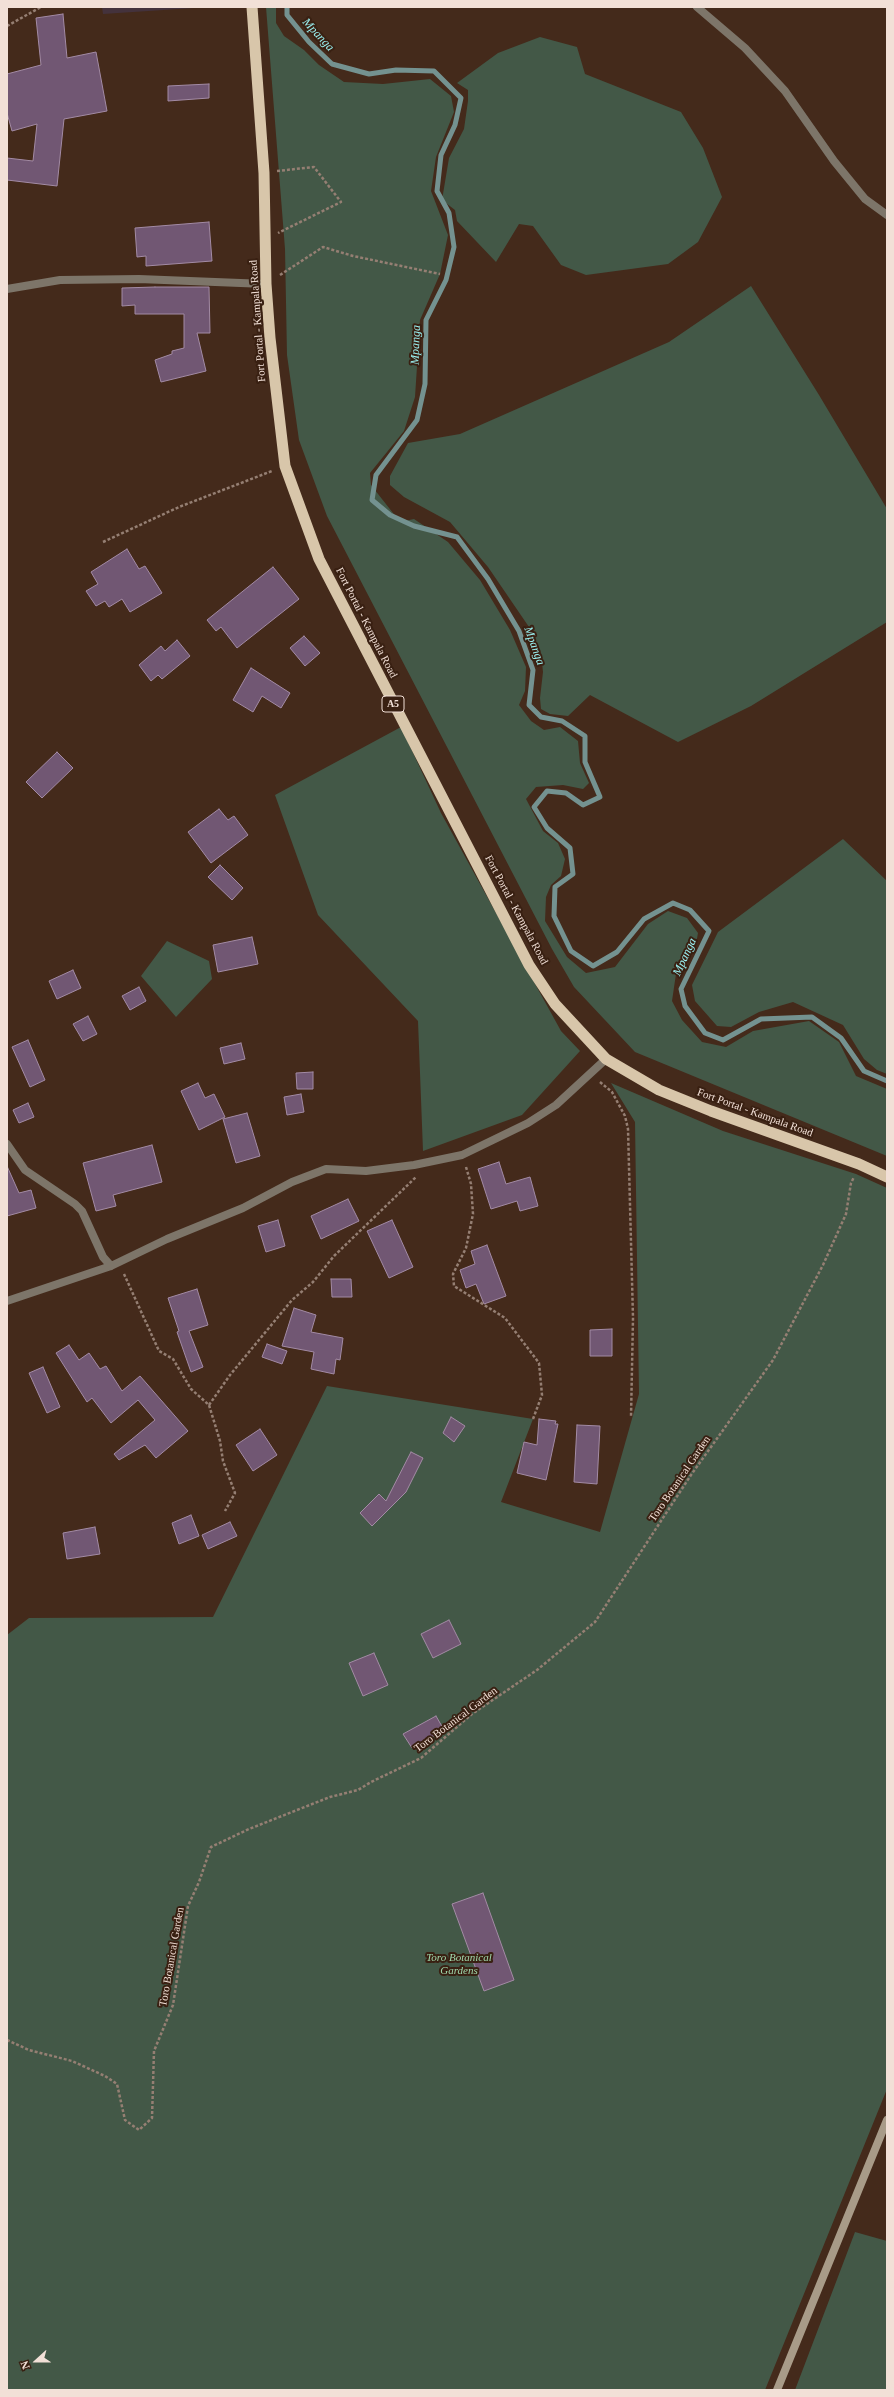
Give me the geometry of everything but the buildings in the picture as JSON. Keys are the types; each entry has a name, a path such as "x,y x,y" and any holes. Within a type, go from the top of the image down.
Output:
{"highway":[{"name":"Fort Portal - Kampala Road","path":"252,7 264,173 266,284 270,338 285,466 322,565 529,965 556,1004 606,1059 659,1090 711,1111 859,1164 887,1177"}],"main road":[{"path":"777,2390 887,2120"}],"street":[{"path":"697,7 745,48 785,91 834,161 865,199 887,215"},
{"path":"7,289 60,280 139,280 266,284"},
{"path":"7,1301 111,1266 168,1239 243,1208 292,1182 326,1169 366,1171 414,1165 462,1155 528,1123 556,1105 606,1059"},
{"path":"7,1144 25,1170 75,1204 82,1211 104,1257 111,1266"}],"path":[{"path":"7,26 41,7"},
{"path":"264,173 314,167 341,202 265,239"},
{"path":"266,284 323,246 353,256 440,274"},
{"path":"103,542 179,507 285,466"},
{"path":"590,1074 612,1092 625,1116 628,1129 633,1312 631,1417"},
{"path":"462,1155 470,1184 473,1214 466,1248 454,1274 454,1286 505,1318 538,1363 542,1395 533,1419"},
{"name":"Toro Botanical Garden","path":"7,2040 29,2050 72,2061 105,2076 117,2084 125,2120 139,2130 152,2118 154,2051 173,2005 188,1906 199,1882 211,1847 249,1829 330,1797 358,1790 371,1782 421,1758 472,1714 537,1670 595,1622 691,1475 773,1360 822,1265 846,1214 851,1183 859,1164"},
{"path":"209,1405 230,1375 292,1300 313,1282 334,1256 415,1180 417,1174 414,1165"},
{"path":"111,1266 122,1269 159,1351 173,1359 191,1389 209,1405 220,1441 223,1461 234,1493 226,1511"}],"shaded area":[{"path":"102,7 209,7 103,14"}],"green space":[{"path":"266,7 276,7 276,23 284,36 304,50 319,65 344,82 383,84 430,79 451,96 454,112 436,157 431,191 448,235 440,274 420,320 415,397 404,431 370,473 371,485 400,522 414,519 448,542 480,580 510,630 526,667 525,691 519,705 531,721 544,730 560,727 578,741 580,763 589,783 583,789 563,785 536,787 526,799 543,831 558,843 565,859 561,876 551,885 546,897 545,921 567,957 586,973 615,967 648,924 668,911 687,918 698,933 696,944 677,967 672,1001 682,1020 702,1042 726,1047 753,1031 809,1021 839,1042 856,1076 887,1089 887,1156 635,1052 574,987 552,949 327,516 299,440 287,355 285,249"},
{"path":"540,37 577,47 585,74 681,112 703,148 722,197 698,242 668,264 586,275 561,265 533,226 519,224 496,262 457,221 455,210 442,200 449,158 464,129 468,101 468,90 457,83 498,53"},
{"path":"751,286 819,395 887,509 887,622 751,706 678,742 590,695 568,716 550,714 541,709 540,698 543,672 541,653 529,627 488,567 450,522 404,497 390,485 390,476 408,443 460,434 669,342"},
{"path":"401,727 441,813 561,1031 580,1051 522,1115 423,1151 418,1021 318,915 275,795"},
{"path":"843,839 887,881 887,1074 877,1070 864,1059 843,1025 793,1002 759,1012 731,1027 717,1026 695,1001 692,985 718,932"},
{"path":"167,941 209,961 212,979 176,1017 141,976"},
{"name":"Toro Botanical Gardens","path":"611,1083 723,1131 856,1174 887,1188 887,2089 765,2390 7,2390 7,1635 29,1618 213,1617 327,1386 533,1419 501,1502 600,1532 639,1394 635,1122"},
{"path":"855,2232 887,2241 887,2390 795,2390"}],"waterway":[{"name":"Mpanga","path":"287,7 287,15 309,42 332,64 369,74 396,70 434,71 461,98 455,125 441,155 437,191 449,213 454,247 446,280 426,320 425,384 417,420 376,475 372,500 390,515 414,526 457,537 488,579 519,631 533,670 529,705 541,717 562,721 585,736 585,762 600,797 583,805 566,793 547,791 534,807 547,828 570,848 573,874 555,887 554,916 571,951 593,966 617,952 644,919 673,903 690,910 709,931 681,989 685,1006 705,1033 723,1040 761,1019 812,1017 841,1038 864,1071 887,1081"}]}
